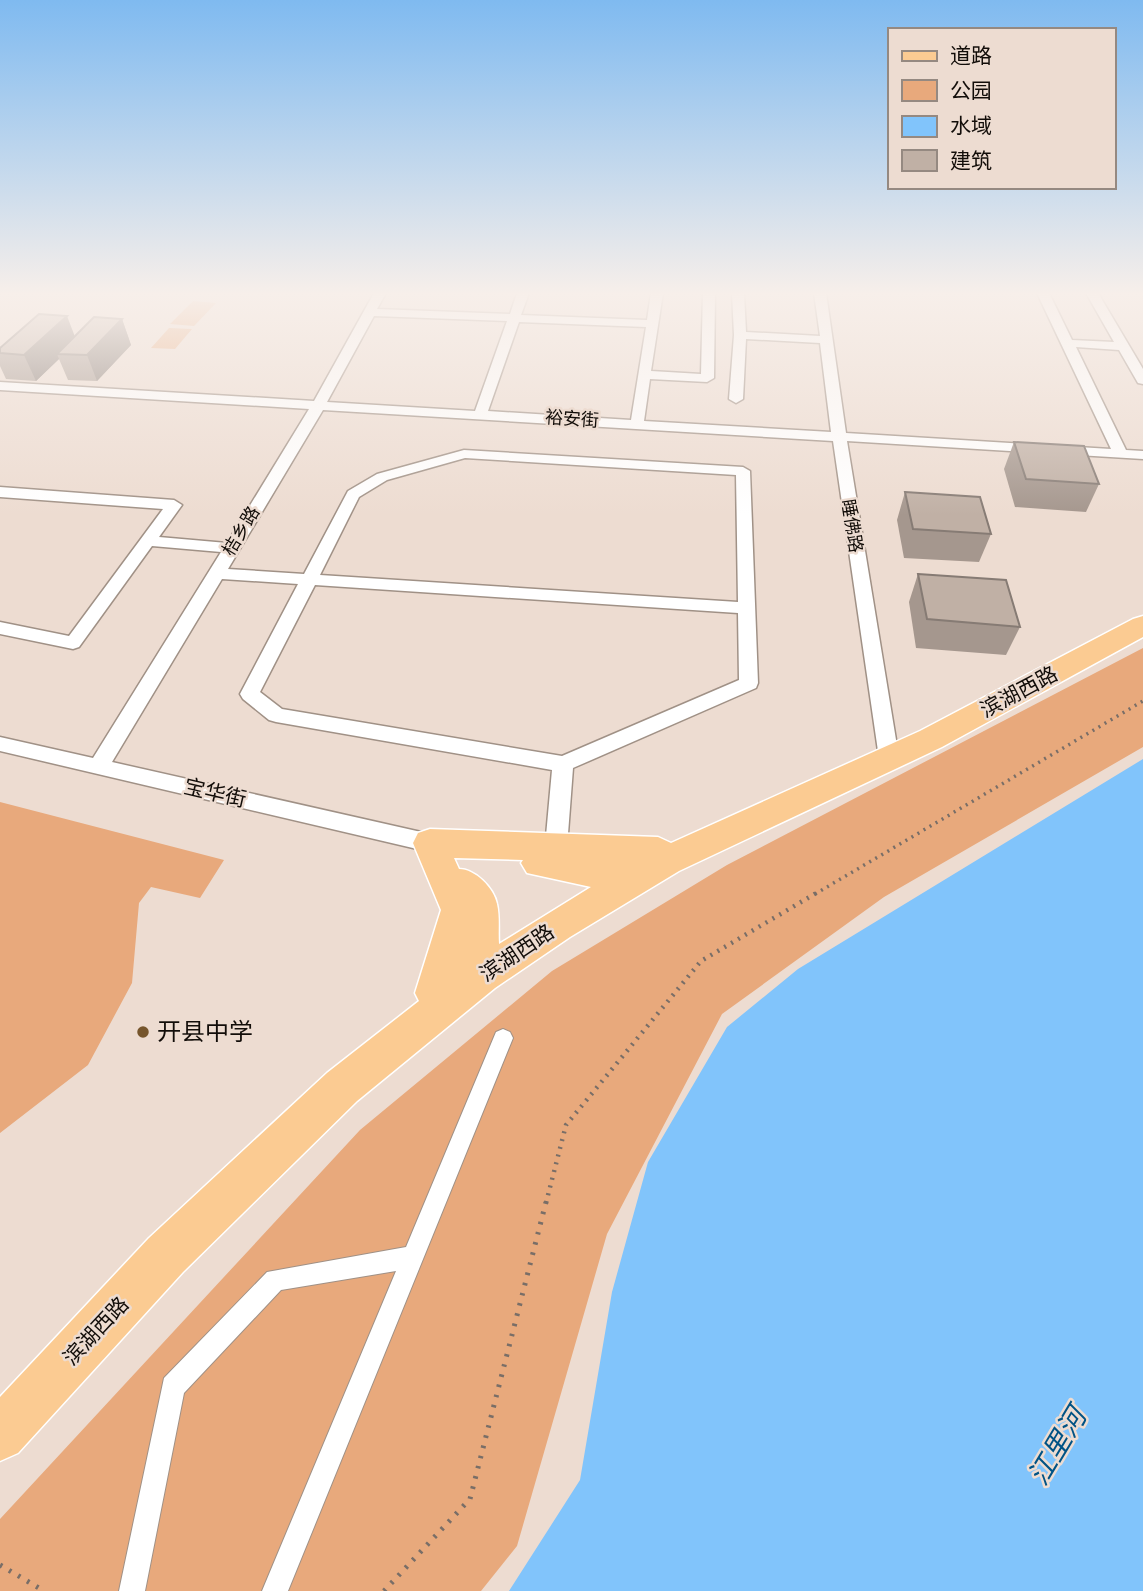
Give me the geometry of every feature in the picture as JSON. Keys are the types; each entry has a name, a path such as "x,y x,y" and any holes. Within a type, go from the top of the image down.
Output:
{"main road":[{"name":"滨湖西路","path":"623,879 667,861 887,752 921,730 1143,613"},
{"name":"滨湖西路","path":"0,1404 154,1241 331,1074 435,993 557,926 658,851 887,752 931,739 1143,625"},
{"path":"430,843 658,851"},
{"path":"430,843 623,879"},
{"path":"430,843 479,903 481,967"},
{"path":"430,843 459,910 435,993"},
{"name":"滨湖西路","path":"0,1435 166,1255 332,1096 481,967"}],"street":[{"name":"桔乡路","path":"99,766 339,367"},
{"path":"481,413 497,367"},
{"path":"637,423 646,367"},
{"path":"645,376 707,378 707,367"},
{"path":"736,399 738,367"},
{"name":"睡佛路","path":"831,367 887,752"},
{"path":"1079,367 1121,454"},
{"name":"裕安街","path":"0,386 1143,455"},
{"path":"464,454 743,471 749,682 563,764 276,715 250,694 309,580 353,494 382,477 464,454"},
{"path":"0,492 174,505 73,643 0,628"},
{"path":"148,541 230,548"},
{"path":"216,573 747,608"},
{"name":"宝华街","path":"0,744 430,843"},
{"path":"556,847 563,764"},
{"path":"275,1591 503,1038"},
{"path":"132,1591 173,1387 275,1280 412,1257"}],"path":[{"path":"384,1591 470,1499 566,1125 701,961 1143,701"},
{"path":"0,1565 44,1591"}],"green space":[{"path":"1143,648 1143,747 884,897 722,1014 607,1234 517,1546 481,1591 0,1591 0,1519 360,1130 552,971 727,865"},
{"path":"0,802 224,860 200,898 151,887 139,903 132,983 88,1065 0,1133"}],"water":[{"name":"江里河","path":"1143,759 1143,1591 509,1591 580,1480 612,1292 648,1162 727,1027 798,969"}],"building":[{"path":"1014,442 1084,446 1099,484 1026,479"},
{"path":"905,492 980,497 991,534 913,529"},
{"path":"918,574 1006,580 1020,627 927,619"}],"place":[{"name":"开县中学","path":"143,1032"}]}
